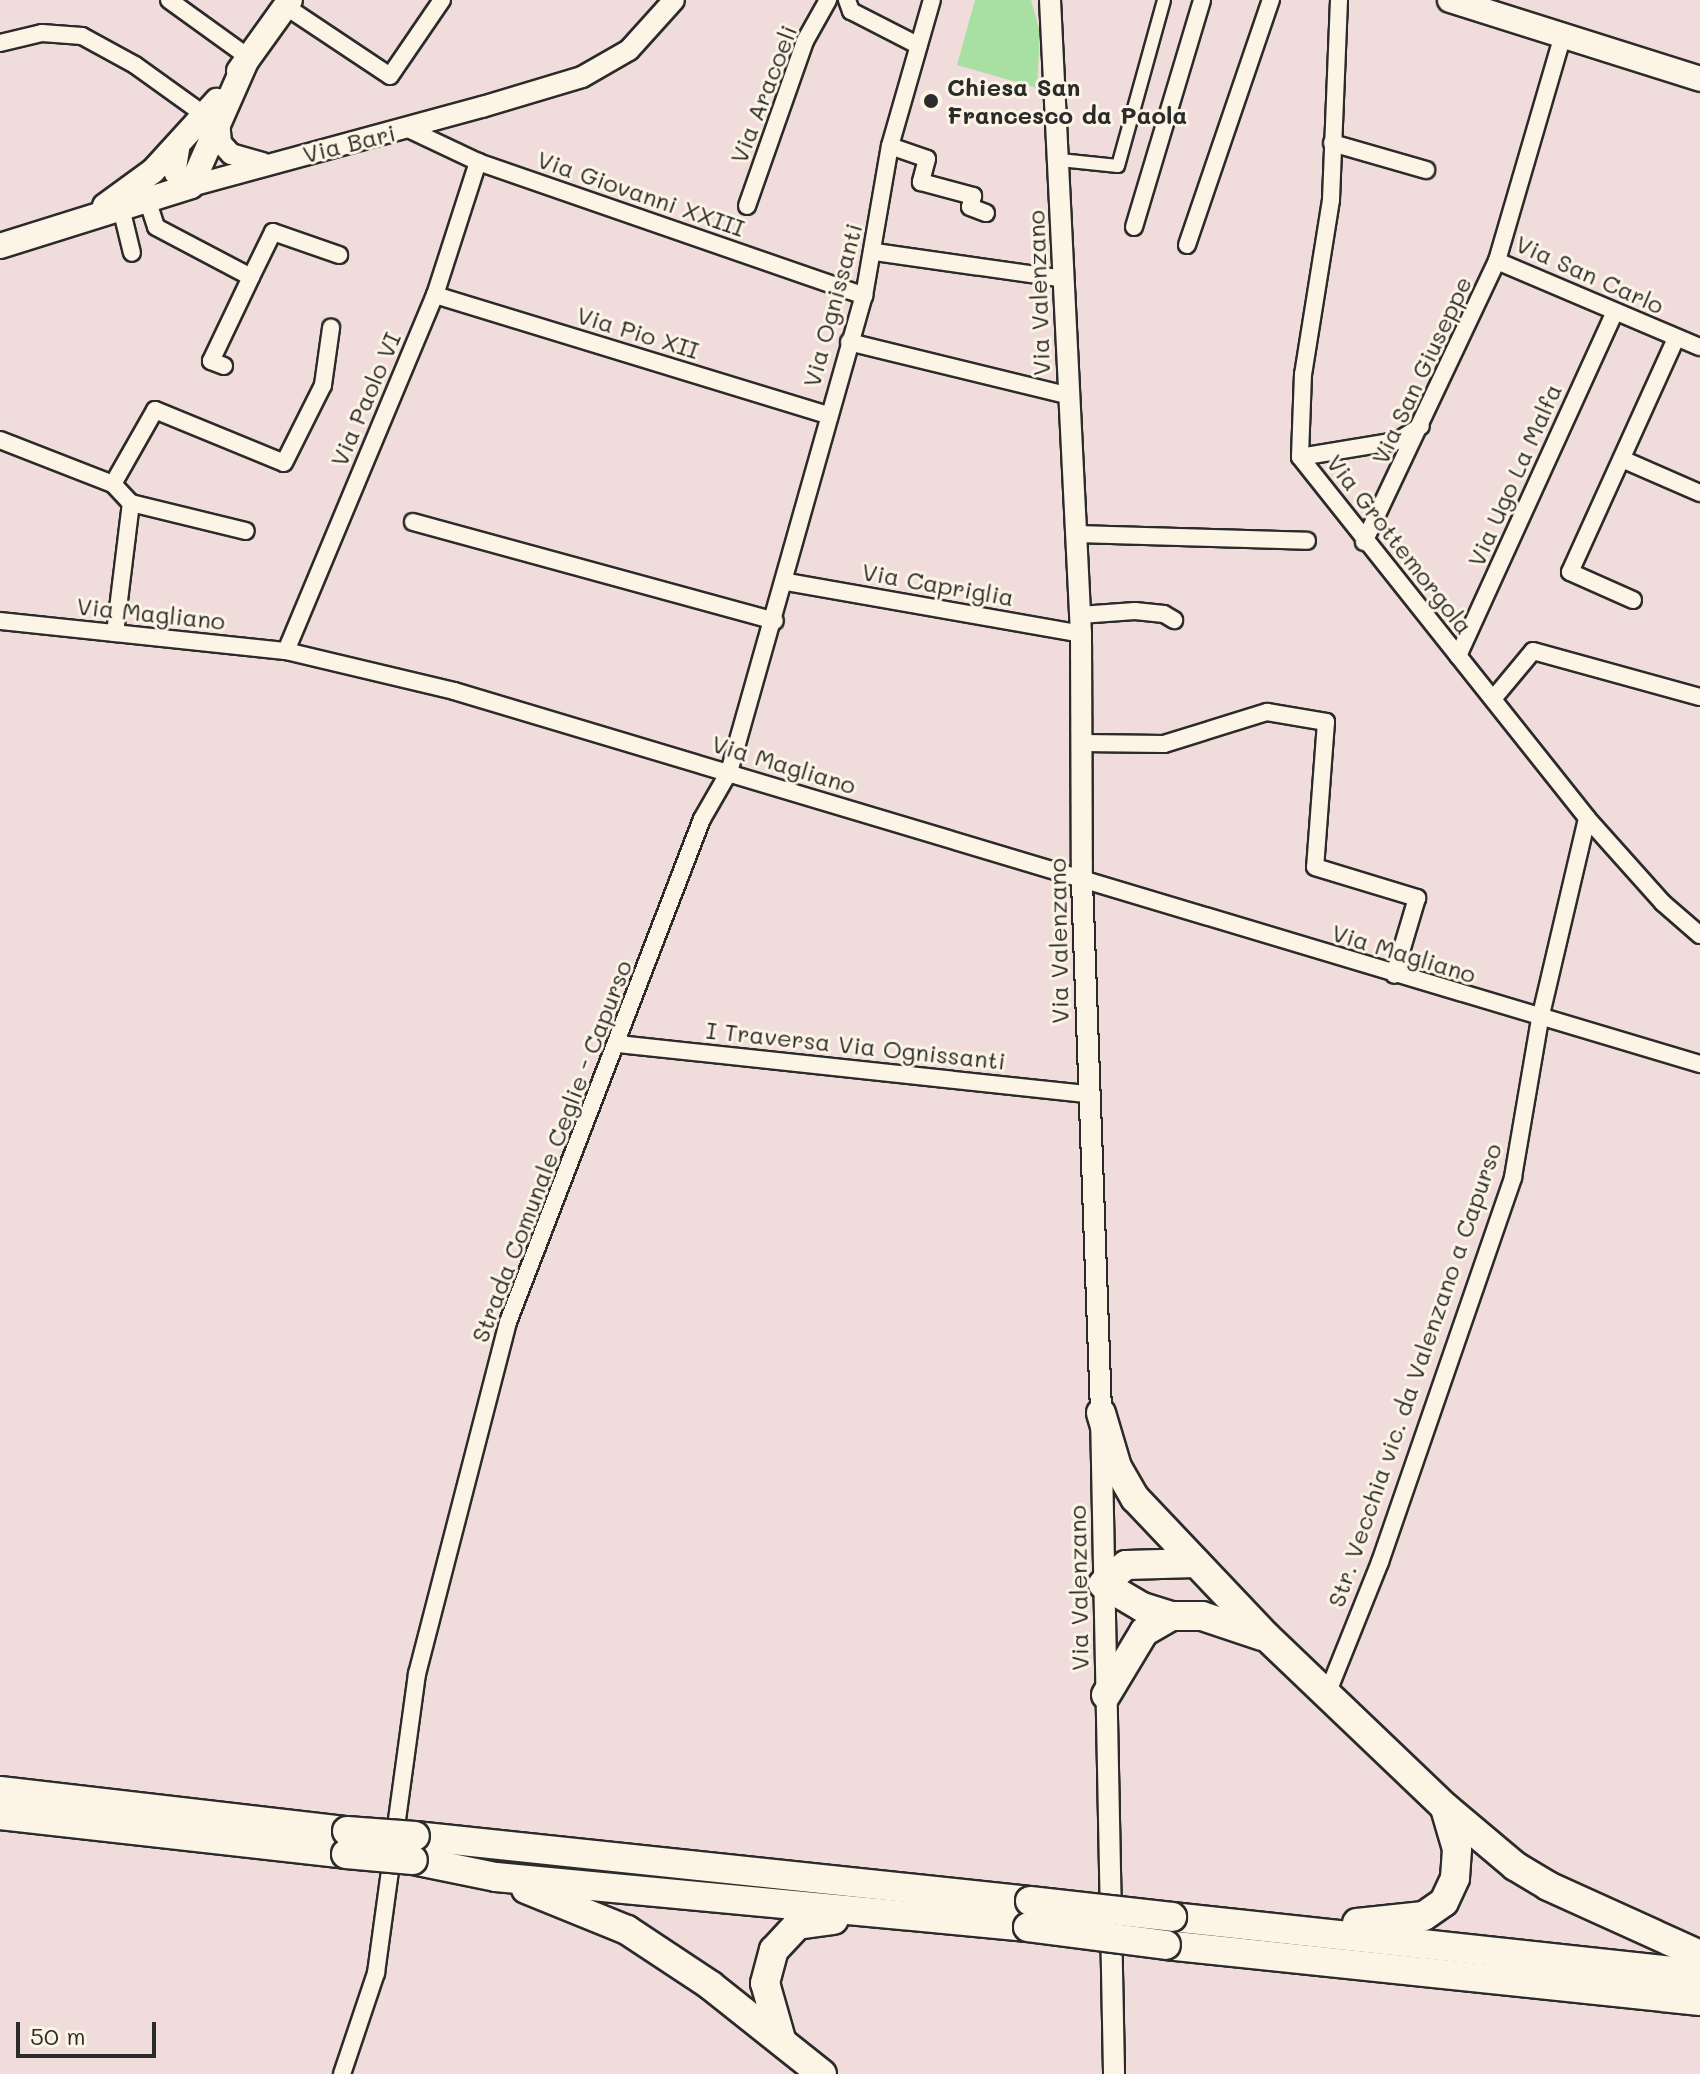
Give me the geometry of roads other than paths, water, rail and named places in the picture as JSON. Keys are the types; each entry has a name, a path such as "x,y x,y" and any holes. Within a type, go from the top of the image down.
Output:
{"highway":[{"path":"1101,1413 1117,1467 1135,1498 1267,1637 1445,1807 1515,1866 1548,1886 1700,1955"},
{"path":"1196,1563 1126,1565 1103,1584 1124,1600 1172,1616 1202,1616 1267,1637"},
{"path":"1106,1695 1144,1632 1172,1616"},
{"path":"0,1791 347,1842"},
{"path":"1236,1924 1367,1923 1424,1916 1444,1902 1455,1878 1457,1849 1445,1807"},
{"path":"0,1815 414,1848 1029,1914 1172,1917 1700,1974"},
{"path":"414,1848 627,1930 781,2039 822,2074"},
{"path":"496,1877 999,1925"},
{"path":"781,2039 765,1983 774,1950 797,1925 830,1920 970,1929 999,1925 1029,1914 1166,1945 1700,2001"}],"main road":[{"path":"1450,0 1700,79"},
{"path":"191,186 214,114 248,57 287,3"},
{"path":"86,219 153,171 180,142 214,114"},
{"name":"Via Bari","path":"0,246 191,186"}],"street":[{"path":"169,0 248,57"},
{"path":"287,3 390,76 442,0"},
{"name":"Via Bari","path":"191,186 403,120 582,77 629,50 674,0"},
{"name":"Via Aracoeli","path":"747,206 805,41 828,0"},
{"path":"847,0 851,11 919,46"},
{"name":"Via Ognissanti","path":"729,772 787,582 828,415 864,296 875,252 890,146 932,0"},
{"name":"Via Valenzano","path":"1050,0 1080,624 1082,881 1101,1413 1114,2074"},
{"path":"1060,160 1118,166 1164,0"},
{"path":"1134,227 1202,0"},
{"path":"1187,245 1271,0"},
{"name":"Via Grottemorgola","path":"1339,0 1331,200 1301,400 1300,457 1364,542 1587,818 1663,903 1700,935"},
{"path":"0,43 42,33 82,36 214,114 221,143 246,161 269,164"},
{"name":"Via San Carlo","path":"1563,35 1497,261 1700,347"},
{"name":"Via Giovanni XXIII","path":"403,120 478,162 864,296"},
{"path":"180,142 175,174 191,186"},
{"path":"1332,143 1426,170"},
{"path":"890,146 927,159 921,182 973,196 970,207 986,213"},
{"name":"Via Paolo VI","path":"286,651 435,295 478,162"},
{"path":"147,199 156,227 251,277"},
{"path":"121,208 132,253"},
{"path":"224,366 211,361 273,232 339,255"},
{"path":"875,252 1064,279"},
{"name":"Via San Giuseppe","path":"1364,542 1497,261"},
{"name":"Via Pio XII","path":"435,295 828,415"},
{"name":"Via Ugo La Malfa","path":"1458,656 1614,313"},
{"path":"113,484 155,410 284,463 323,385 331,328"},
{"path":"1633,600 1570,572 1676,338"},
{"path":"849,342 1067,395"},
{"path":"1300,457 1397,441 1422,425"},
{"path":"0,440 113,484 131,503 246,531"},
{"path":"1622,459 1700,493"},
{"path":"115,633 131,503"},
{"path":"413,522 775,621"},
{"path":"1076,534 1307,541"},
{"name":"Via Capriglia","path":"787,582 1080,624 1135,611 1164,614 1174,620"},
{"name":"Via Magliano","path":"0,621 286,651 454,691 1540,1019 1700,1064"},
{"path":"1493,699 1533,651 1700,697"},
{"path":"1082,743 1164,744 1267,712 1326,722 1315,867 1417,898 1394,975"},
{"name":"Strada Comunale Ceglie - Capurso","path":"342,2074 376,1973 417,1674 477,1431 508,1322 618,1044 702,819 729,772"},
{"name":"Str. Vecchia vic. da Valenzano a Capurso","path":"1327,1694 1380,1562 1513,1177 1540,1019 1587,818"},
{"name":"I Traversa Via Ognissanti","path":"618,1044 1088,1094"}],"place":[{"name":"Chiesa San Francesco da Paola","path":"931,101"}]}
